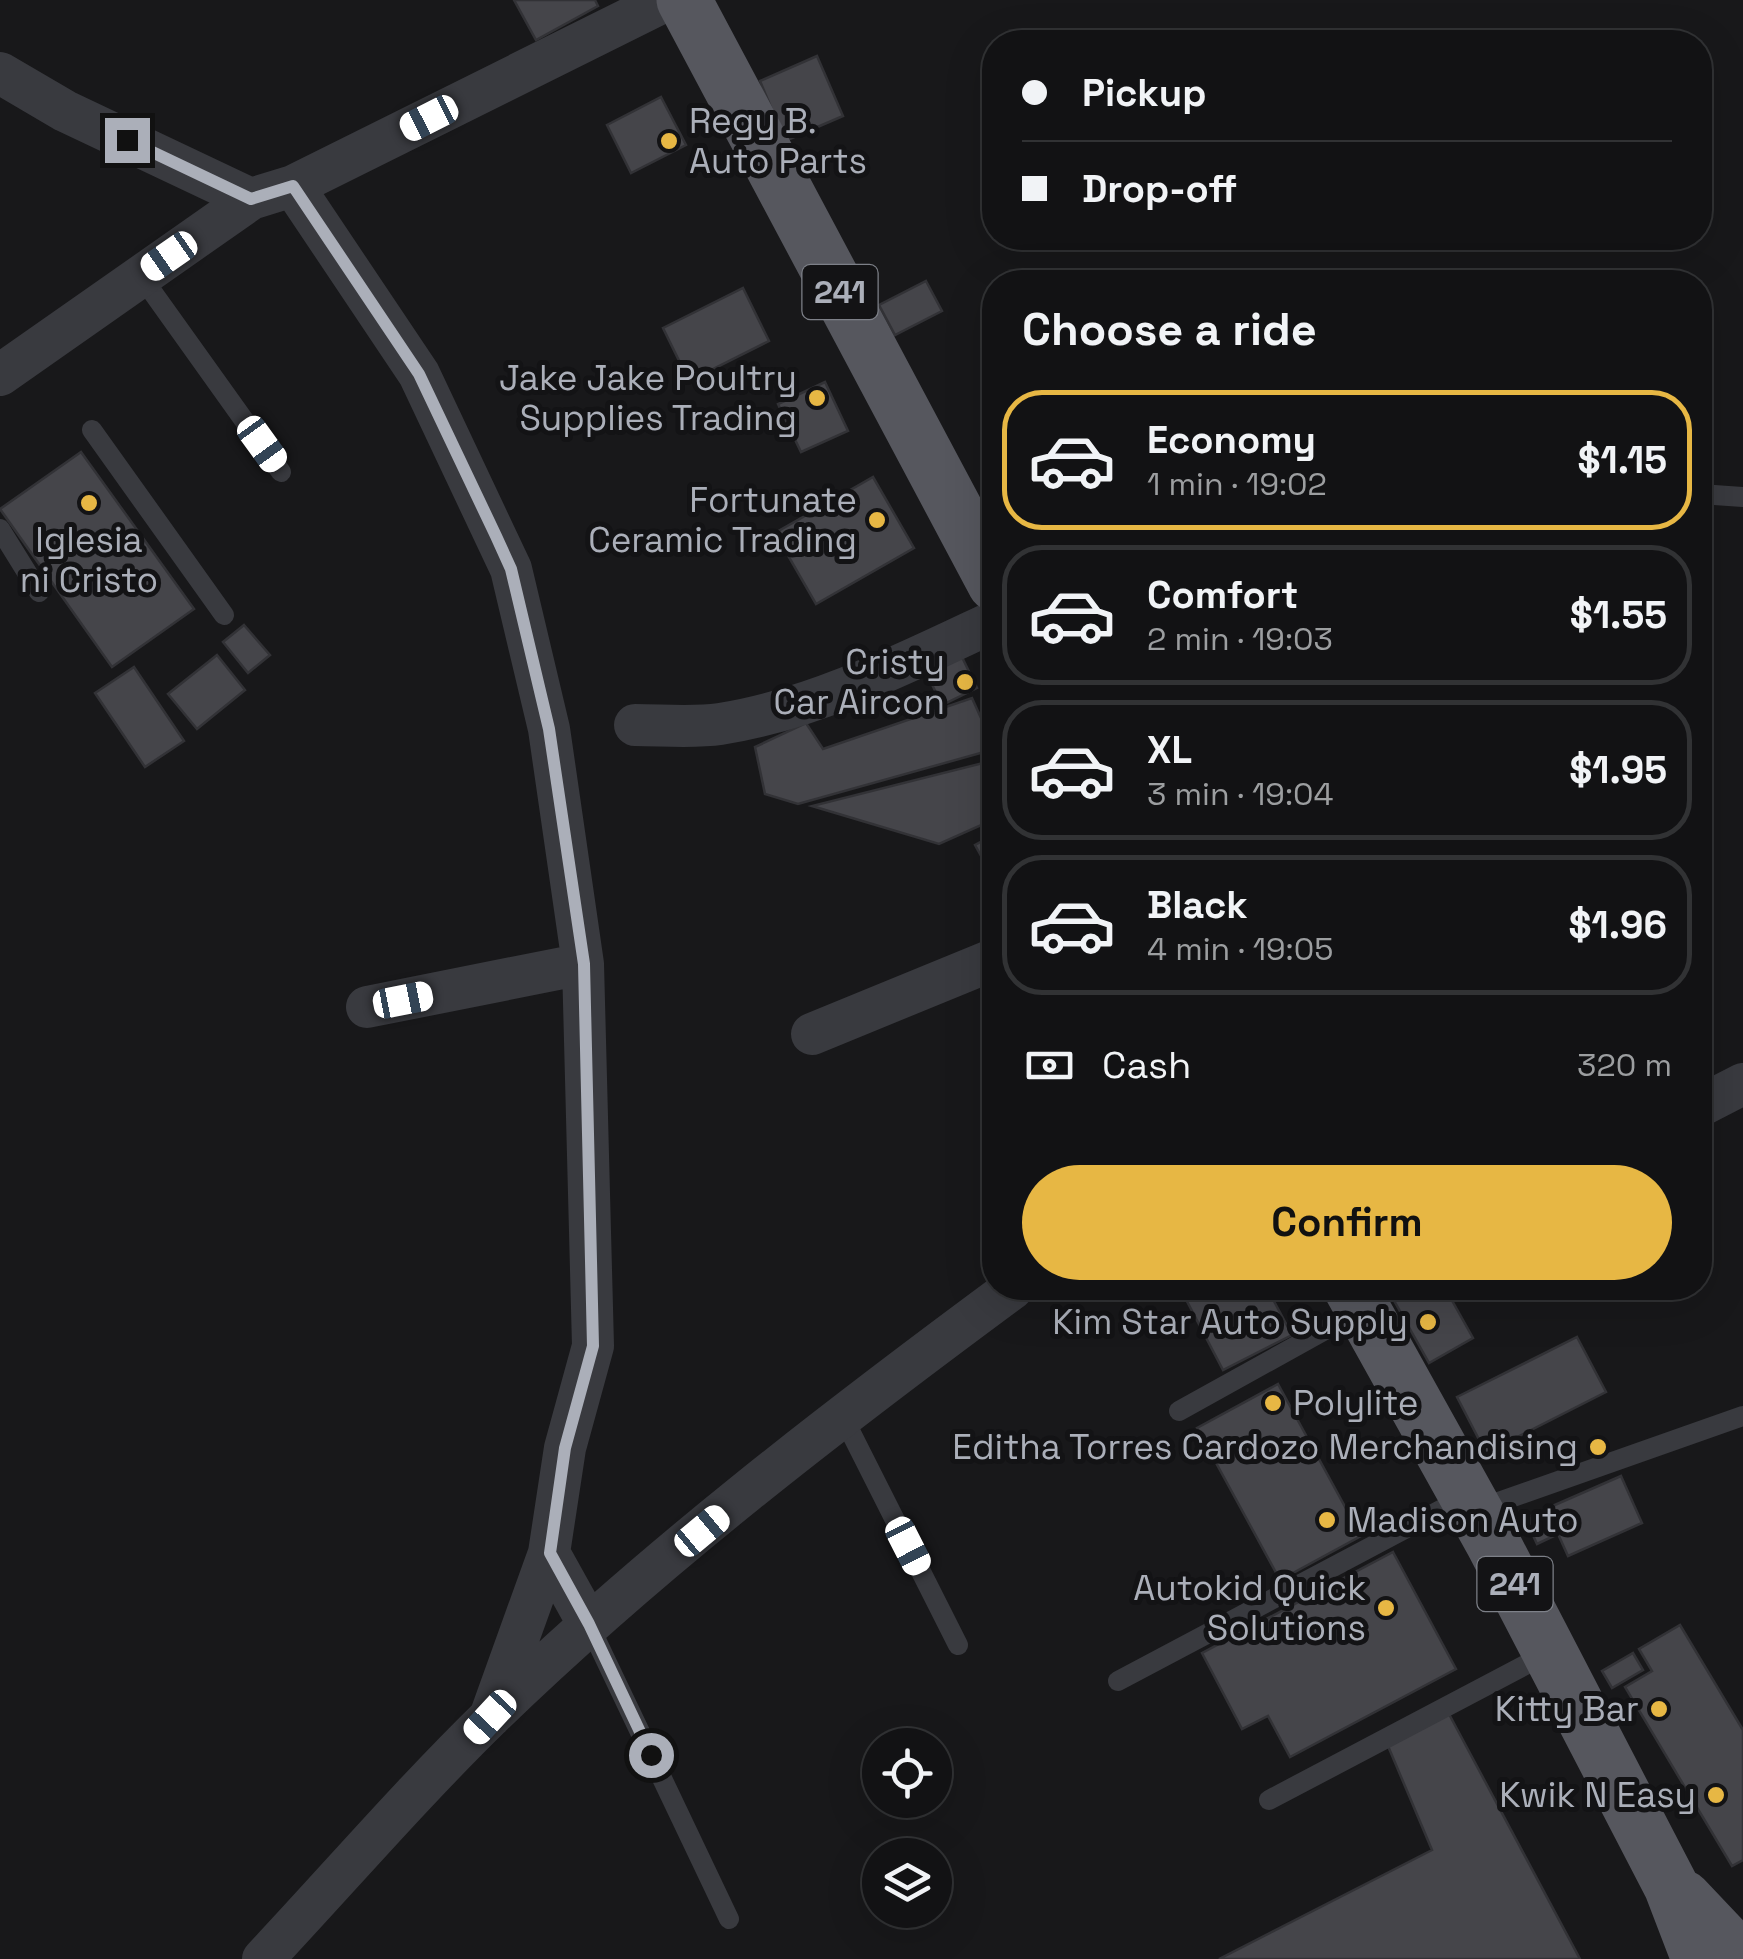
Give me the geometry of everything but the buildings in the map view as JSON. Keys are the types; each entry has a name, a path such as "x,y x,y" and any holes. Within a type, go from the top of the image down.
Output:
{"main road":[{"name":"241","path":"684,0 982,560"},
{"name":"241","path":"1358,1300 1550,1652 1671,1886 1699,1959"},
{"name":"241","path":"1671,1886 1742,1959"}],"street":[{"path":"0,375 251,199 293,186 667,0"},
{"path":"0,74 64,111 251,199"},
{"path":"293,186 419,374 511,569 549,729 584,964 593,1346 565,1448 550,1553 490,1717"},
{"path":"635,725 715,725 754,718 874,678 982,627"},
{"path":"812,1034 982,963"},
{"path":"367,1007 584,964"},
{"path":"1712,1100 1743,1084"},
{"path":"264,1959 490,1717 589,1624 842,1414 997,1300"},
{"path":"550,1553 589,1624"}],"lane":[{"path":"142,276 282,472"},
{"path":"92,430 224,615"},
{"path":"1712,495 1743,497"},
{"path":"0,529 39,592"},
{"path":"1180,1411 1354,1300"},
{"path":"842,1414 958,1645"},
{"path":"1118,1681 1471,1503 1743,1416"},
{"path":"589,1624 730,1918"},
{"path":"1269,1800 1550,1652"}],"place":[{"name":"Regy B. Auto Parts","path":"669,141"},
{"name":"Jake Jake Poultry Supplies Trading","path":"817,398"},
{"name":"Iglesia ni Cristo","path":"89,503"},
{"name":"Fortunate Ceramic Trading","path":"877,520"},
{"name":"Cristy Car Aircon","path":"965,682"},
{"name":"Kim Star Auto Supply","path":"1428,1322"},
{"name":"Polylite","path":"1273,1403"},
{"name":"Editha Torres Cardozo Merchandising","path":"1598,1447"},
{"name":"Madison Auto","path":"1327,1520"},
{"name":"Autokid Quick Solutions","path":"1386,1608"},
{"name":"Kitty Bar","path":"1659,1709"},
{"name":"Kwik N Easy","path":"1716,1795"}],"route":[{"path":"127,140 251,199 293,186 419,374 511,569 549,729 584,964 593,1346 565,1448 550,1553 589,1624 651,1755"}]}
